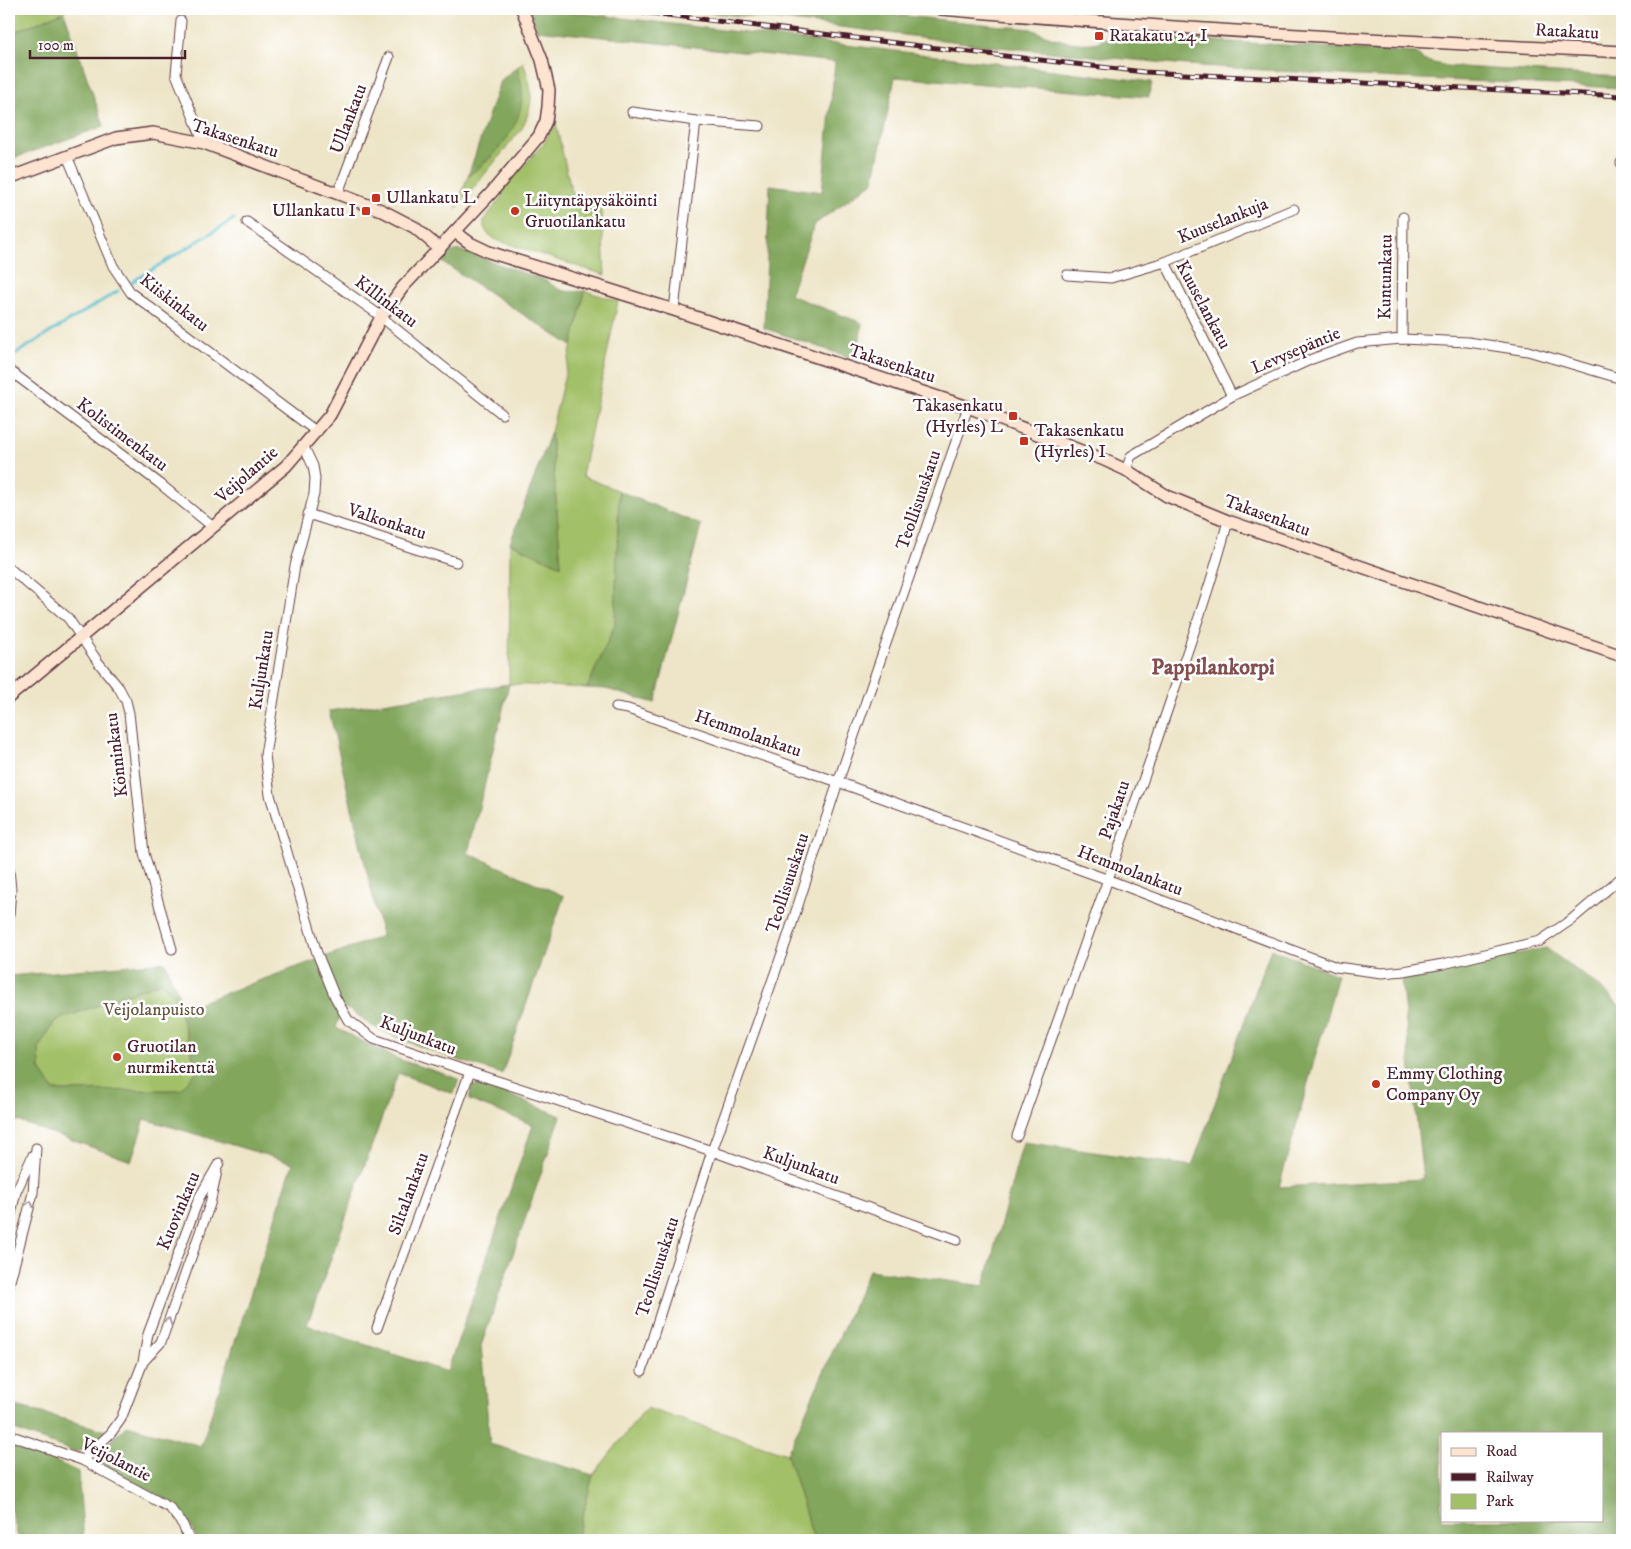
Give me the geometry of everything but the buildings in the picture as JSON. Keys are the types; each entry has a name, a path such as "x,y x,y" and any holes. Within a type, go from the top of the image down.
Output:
{"street":[{"name":"Veijolantie","path":"9,697 286,466 304,447 330,415 381,317 403,288 521,159 539,136 546,121 549,90 542,60 522,9"},
{"name":"Ratakatu","path":"941,9 1052,14 1424,42 1622,52"},
{"path":"181,21 176,74 204,143"},
{"name":"Ullankatu","path":"338,193 389,56"},
{"path":"632,112 696,121 760,126"},
{"path":"674,310 696,121"},
{"name":"Takasenkatu","path":"9,178 116,138 153,133 204,143 382,210 414,227 440,249"},
{"name":"Kiiskinkatu","path":"67,156 113,266 131,293 317,432"},
{"name":"Kuuselankuja","path":"1164,262 1294,209"},
{"name":"Kuntunkatu","path":"1402,338 1403,217"},
{"name":"Killinkatu","path":"247,222 381,317 502,414"},
{"name":"Takasenkatu","path":"455,232 470,243 489,252 968,406 1126,470 1167,496 1228,521 1622,656"},
{"name":"Kuuselankatu","path":"1067,275 1111,278 1164,262 1232,396"},
{"name":"Levysepäntie","path":"1126,470 1131,456 1232,396 1312,359 1357,344 1402,338 1468,342 1528,351 1622,379"},
{"name":"Kolistimenkatu","path":"9,370 159,483 213,527"},
{"name":"Teollisuuskatu","path":"642,1371 712,1151 786,942 838,782 968,406"},
{"name":"Kuljunkatu","path":"304,447 313,466 315,478 314,494 295,566 265,755 270,795 317,953 348,1020 374,1039 712,1151 957,1240"},
{"name":"Valkonkatu","path":"308,514 456,562"},
{"name":"Pajakatu","path":"1018,1136 1189,647 1228,521"},
{"name":"Könninkatu","path":"9,568 68,618 119,688 126,701 129,713 144,853 172,949"},
{"name":"Hemmolankatu","path":"616,707 628,709 838,782 1109,880 1336,968 1382,973 1443,964 1540,941 1571,920 1622,877"},
{"path":"9,869 11,890 9,916"},
{"name":"Siltalankatu","path":"378,1328 470,1072"},
{"path":"9,1222 16,1192 36,1148 32,1193 9,1285"},
{"name":"Kuovinkatu","path":"82,1460 111,1434 120,1419 143,1362 148,1334 199,1198 219,1164 210,1204 161,1342 143,1362"},
{"name":"Veijolantie","path":"9,1435 82,1460 170,1508 183,1525 188,1540"}],"green space":[{"path":"9,9 64,9 64,12 9,34"},
{"path":"529,9 548,9 1152,82 1149,97 895,77 873,182 815,224 790,295 862,323 857,360 764,328 770,185 822,192 835,62 537,30"},
{"path":"674,9 838,9 1031,29 1054,38 1077,43 1096,42 1116,35 1417,53 1422,60 1446,66 1622,77 1622,88 1356,76 1187,65 998,47 817,24"},
{"path":"64,12 104,126 9,160 9,34"},
{"path":"523,62 531,96 526,120 521,130 456,209 468,176 490,159 522,88 517,67"},
{"path":"517,67 522,87 521,104 513,129 498,149 468,176 500,81"},
{"path":"555,120 571,189 575,196 601,200 605,275 496,240 487,233 484,227 484,220 501,198 503,188 545,142"},
{"path":"459,250 547,281 560,290 585,291 572,346 442,262 449,253"},
{"path":"585,291 618,301 582,476 619,491 615,625 587,688 509,684 510,543 561,565 551,432"},
{"path":"551,432 561,566 510,543"},
{"path":"619,491 701,525 655,703 606,689 587,688 615,625"},
{"path":"509,684 468,853 564,896 502,1074 403,1040 368,1024 354,1013 342,1008 336,1028 398,1059 459,1079 454,1094 398,1073 307,1325 447,1372 533,1125 469,1100 472,1085 497,1090 561,1116 481,1346 490,1444 593,1475 576,1540 197,1540 189,1523 175,1504 99,1463 97,1458 97,1454 127,1425 201,1446 293,1163 145,1119 131,1161 9,1118 9,976 165,962 184,1008 382,936 329,711","holes":["161,982 174,996 197,1071 180,1090 54,1091 40,1069 39,1047 55,1021"]},
{"path":"1546,948 1600,987 1622,1008 1622,1540 814,1540 787,1454 869,1270 984,1286 1023,1142 1192,1166 1271,949 1338,975 1279,1187 1423,1179 1401,978"},
{"name":"Veijolanpuisto","path":"161,982 174,996 197,1071 180,1090 54,1091 40,1069 39,1047 55,1021"},
{"path":"9,1404 107,1431 88,1449 75,1452 9,1428"},
{"path":"646,1408 787,1454 814,1540 576,1540 593,1475"},
{"path":"9,1441 35,1451 78,1472 84,1540 19,1540 9,1503"}],"waterway":[{"path":"132,282 234,219"},
{"path":"10,357 118,291"}],"railway":[{"path":"618,9 1144,72 1622,96"}],"place":[{"name":"Ratakatu 24 I","path":"1099,36"},
{"name":"Ullankatu L","path":"376,198"},
{"name":"Ullankatu I","path":"366,211"},
{"name":"Liityntäpysäköinti Gruotilankatu","path":"515,211"},
{"name":"Takasenkatu (Hyrles) L","path":"1013,416"},
{"name":"Takasenkatu (Hyrles) I","path":"1024,441"},
{"name":"Gruotilan nurmikenttä","path":"117,1057"},
{"name":"Emmy Clothing Company Oy","path":"1376,1084"}],"district":[{"name":"Pappilankorpi","path":"1213,667"}]}
